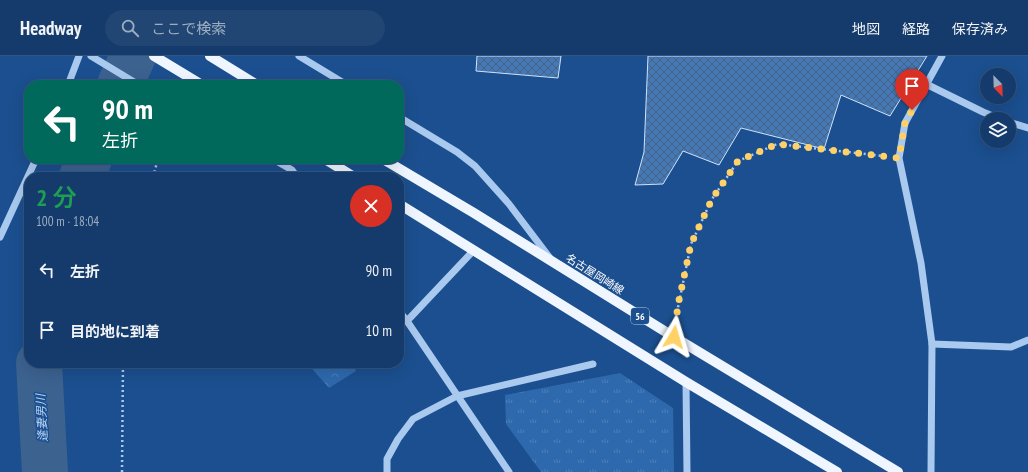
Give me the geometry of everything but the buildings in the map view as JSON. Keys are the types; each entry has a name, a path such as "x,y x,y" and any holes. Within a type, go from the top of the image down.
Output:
{"main road":[{"path":"154,56 194,80"},
{"path":"210,56 249,80"},
{"path":"332,164 346,172"},
{"name":"名古屋岡崎線","path":"391,164 474,213 674,337 898,472"},
{"path":"404,207 686,382 837,472"}],"street":[{"path":"70,80 79,56"},
{"path":"91,56 130,80"},
{"path":"299,56 339,80"},
{"path":"931,472 932,344 921,263 899,158 905,123 942,56"},
{"path":"926,84 983,112"},
{"path":"404,120 457,152 475,166 508,204 554,263"},
{"path":"1016,124 1028,128"},
{"path":"282,164 293,172"},
{"path":"0,236 24,185"},
{"path":"407,321 474,250"},
{"path":"404,317 509,472"},
{"path":"932,344 1011,347 1028,340"},
{"path":"387,472 387,459 398,439 413,419 457,396 593,364"},
{"path":"686,382 687,472"}],"path":[{"path":"674,337 678,305 691,244 712,199 738,161 777,144 899,158"},
{"path":"122,472 123,368"}],"green space":[{"path":"311,368 354,368 356,371 329,388"},
{"path":"620,373 673,408 674,472 541,472 506,424 505,395"}],"waterway":[{"name":"逢妻男川","path":"122,80 133,56"},
{"name":"逢妻男川","path":"84,172 87,164"},
{"name":"逢妻男川","path":"39,368 45,472"}],"route":[{"path":"674,337 678,305 691,244 712,199 738,161 777,144 899,158 905,123 912,110"}]}
